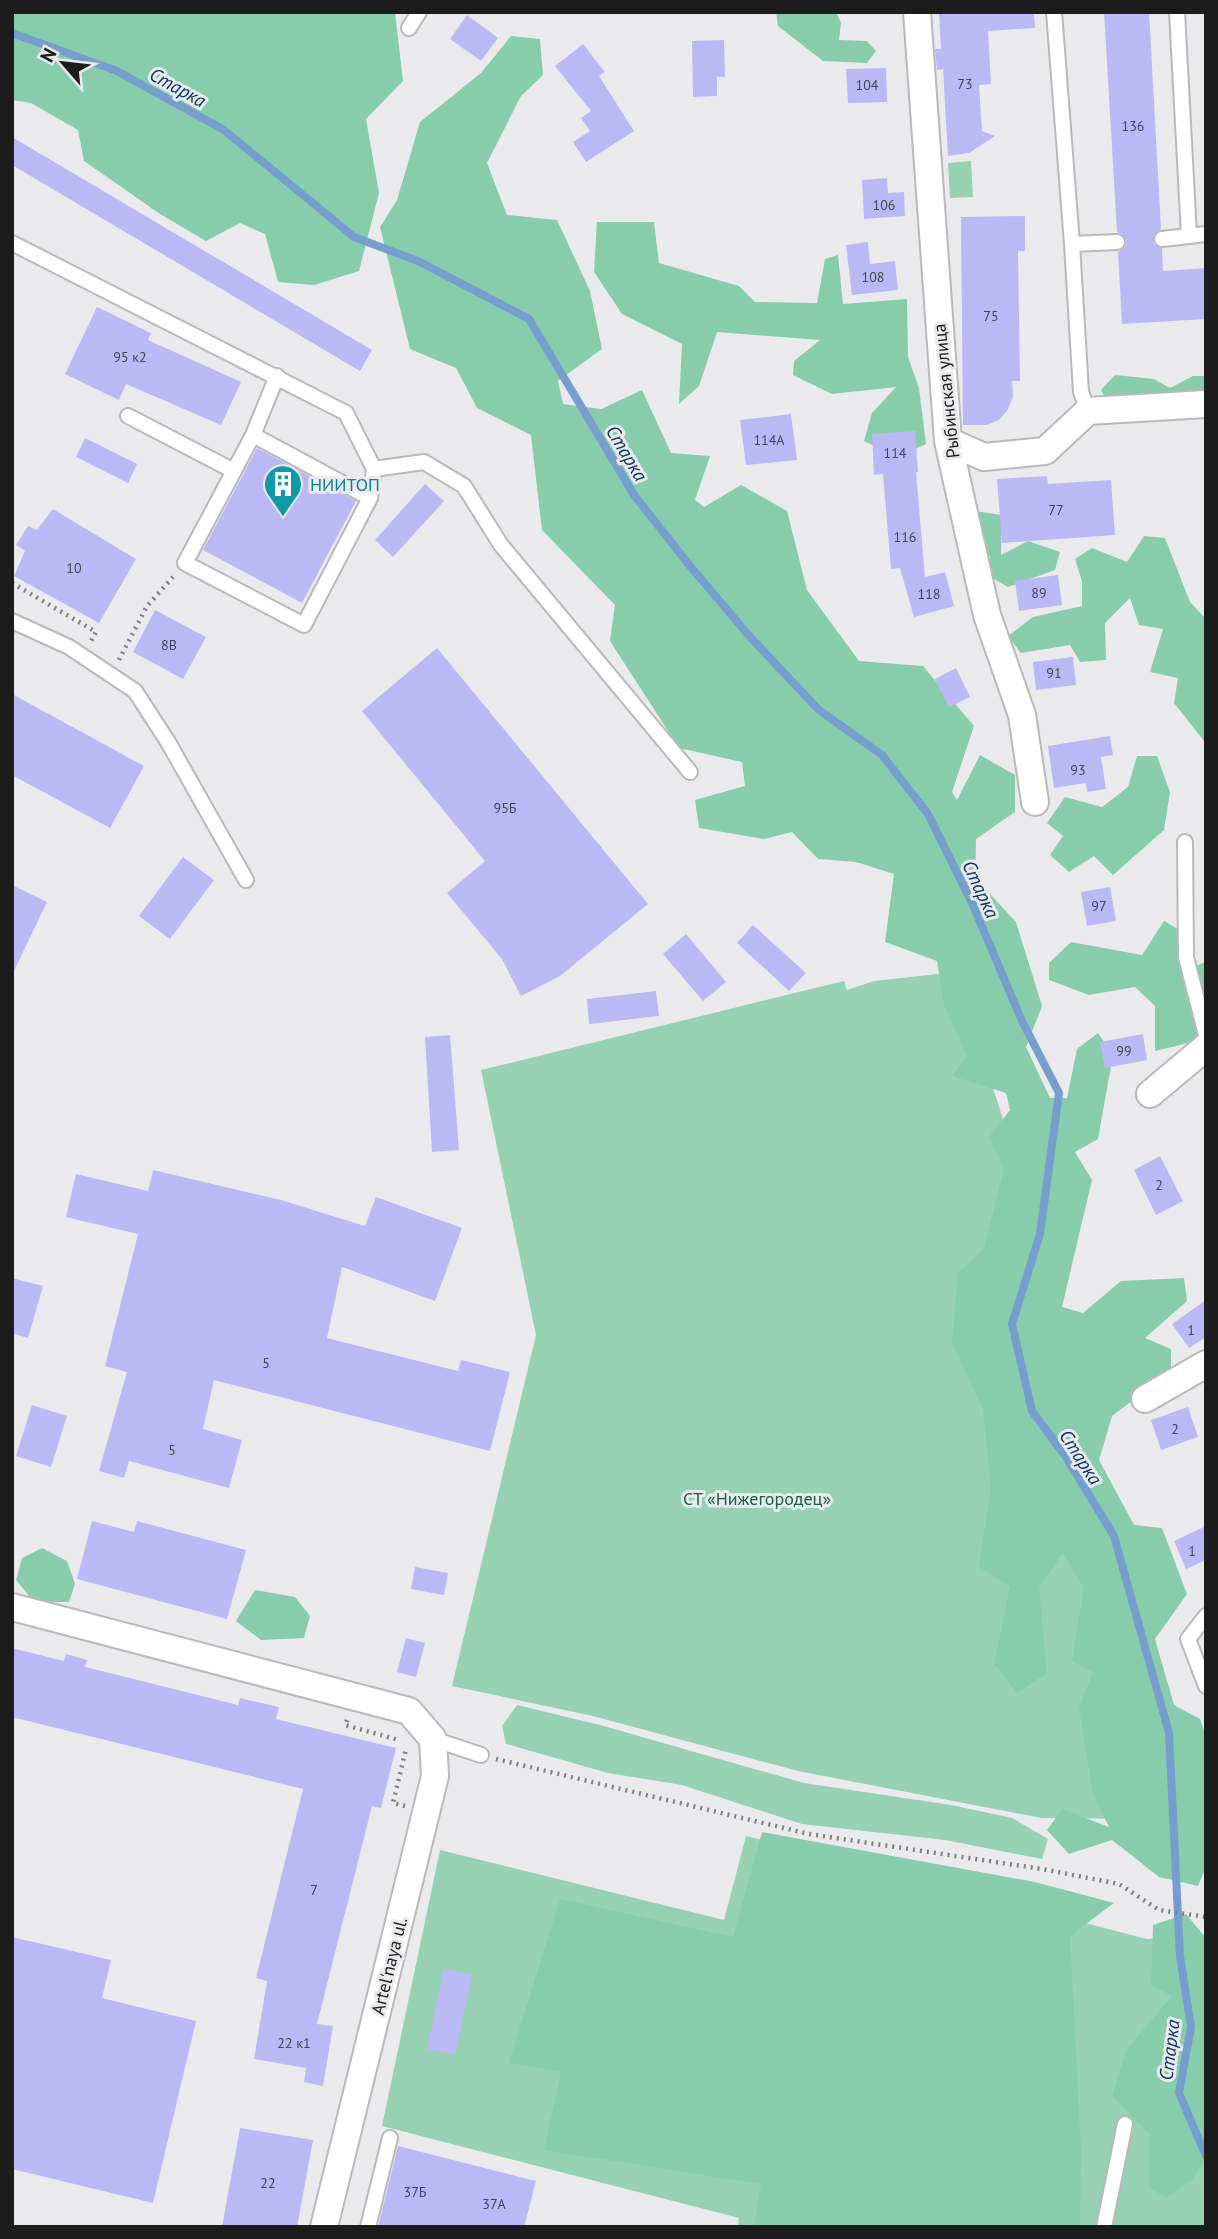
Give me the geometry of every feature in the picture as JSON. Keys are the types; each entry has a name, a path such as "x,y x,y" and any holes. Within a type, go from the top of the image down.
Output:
{"street":[{"name":"Рыбинская улица","path":"917,12 948,441 987,615 1022,715 1035,802"},
{"path":"948,441 984,457 1045,452 1088,411 1206,404"},
{"path":"1150,1094 1206,1047"},
{"path":"1145,1399 1206,1364"},
{"path":"12,1607 409,1711 433,1739"},
{"name":"Artel'naya ul.","path":"324,2227 435,1776 433,1739"}],"lane":[{"path":"410,28 419,12"},
{"path":"1054,12 1072,243 1080,391 1088,411"},
{"path":"1177,12 1189,235"},
{"path":"1161,239 1206,234"},
{"path":"1072,243 1117,242"},
{"path":"12,243 277,376 346,412 374,469 370,498 304,625 186,563 253,435 277,376"},
{"path":"128,416 234,471"},
{"path":"253,435 370,498"},
{"path":"374,469 424,462 464,486 501,545 690,772"},
{"path":"12,621 69,648 135,691 168,742 246,880"},
{"path":"1185,842 1186,957 1206,1035"},
{"path":"1206,1616 1188,1639 1206,1686"},
{"path":"433,1739 481,1755"},
{"path":"1104,2227 1125,2124"},
{"path":"368,2227 390,2138"}],"path":[{"path":"130,639 147,606 186,563"},
{"path":"12,583 96,632 82,656"},
{"path":"71,617 75,610"},
{"path":"345,1725 408,1743 393,1803 410,1807"},
{"path":"481,1755 809,1835 1042,1869 1119,1884 1159,1910 1206,1917"}],"green space":[{"path":"12,12 395,12 403,81 366,119 379,193 359,271 314,285 278,282 265,234 240,223 206,241 160,214 84,161 78,130 31,103 12,100"},
{"path":"776,12 836,12 841,23 839,40 867,41 876,51 867,63 823,61 778,26"},
{"path":"511,36 540,39 543,75 521,96 487,163 507,215 557,220 590,291 602,349 558,381 563,404 601,409 642,390 671,453 710,456 695,500 704,507 741,485 787,511 807,590 859,661 923,666 974,726 952,792 957,800 980,755 1015,775 1015,812 976,839 975,878 1016,922 1042,1006 1026,1047 1050,1098 1067,1098 1077,1049 1098,1033 1113,1055 1098,1139 1075,1152 1092,1180 1062,1307 1083,1313 1121,1281 1184,1278 1187,1301 1145,1338 1171,1349 1171,1371 1112,1416 1099,1460 1134,1525 1162,1528 1187,1594 1155,1639 1174,1705 1200,1719 1206,1736 1206,1867 1198,1886 1159,1877 1112,1840 1069,1854 1047,1830 1062,1809 1109,1827 1093,1794 1079,1707 1093,1672 1072,1661 1084,1588 1063,1553 1039,1588 1047,1673 1017,1693 994,1664 1010,1587 979,1567 991,1486 983,1409 952,1343 958,1273 984,1248 1004,1169 989,1137 1010,1110 1006,1093 952,1076 967,1056 944,1005 937,961 885,942 894,874 856,862 818,859 792,832 764,839 699,828 695,800 745,786 742,762 679,748 610,641 615,605 542,530 531,435 477,408 456,368 410,349 380,227 397,200 420,122 481,73"},
{"path":"971,161 973,197 950,198 948,163"},
{"path":"597,222 654,222 659,263 739,286 755,302 817,303 825,259 838,255 843,304 907,299 908,357 919,388 926,444 899,457 864,441 872,413 896,387 832,394 793,375 794,361 820,340 717,332 699,386 679,404 682,344 622,314 594,272"},
{"path":"1115,375 1154,379 1170,388 1193,376 1206,376 1206,402 1110,405 1101,390"},
{"path":"974,511 1002,515 1001,555 1028,541 1060,552 1055,570 1008,587 987,575 990,556 966,550"},
{"path":"1144,536 1165,538 1190,602 1206,619 1204,741 1174,703 1178,678 1150,672 1163,629 1139,625 1130,598 1105,623 1106,660 1080,662 1070,645 1021,653 1008,636 1033,617 1082,606 1082,582 1075,559 1092,548 1127,562"},
{"path":"1137,756 1157,756 1170,792 1164,830 1113,875 1094,856 1069,872 1050,855 1063,836 1047,823 1065,797 1102,807 1128,787"},
{"path":"1164,921 1192,937 1193,967 1206,962 1206,1022 1201,1040 1155,1051 1155,1006 1135,987 1089,995 1049,980 1049,963 1071,942 1142,955"},
{"name":"СТ «Нижегородец»","path":"938,974 958,978 1015,1157 1089,1566 1140,1819 1042,1818 798,1771 593,1716 452,1686 536,1335 481,1070 844,981 847,990 874,981"},
{"path":"42,1548 67,1561 75,1584 69,1602 34,1602 16,1580 22,1558"},
{"path":"255,1590 295,1597 310,1616 304,1638 261,1640 236,1621"},
{"path":"517,1705 600,1725 804,1783 951,1805 1012,1818 1048,1839 1042,1859 945,1840 802,1824 682,1785 608,1773 506,1744 502,1726"},
{"path":"762,1832 1035,1882 1114,1903 1070,1936 1081,2151 1080,2227 754,2227 761,2184 544,2150 561,2072 509,2063 560,1899 733,1937"},
{"path":"746,1836 1147,1939 1198,1936 1206,2044 1206,2227 738,2227 739,2218 382,2126 440,1850 724,1920"},
{"path":"1186,1914 1206,1938 1206,2157 1192,2180 1166,2198 1149,2187 1149,2134 1112,2096 1127,2049 1172,1996 1151,1985 1153,1925"}],"building":[{"path":"939,12 1034,12 1035,28 988,31 991,84 979,85 982,131 995,136 969,153 948,156 943,69 937,70 935,49 941,49"},
{"path":"1104,12 1149,12 1161,229 1154,235 1153,241 1162,248 1163,271 1206,268 1206,319 1122,324 1118,252 1125,247 1126,241 1122,234 1117,232"},
{"path":"467,15 498,38 481,61 450,39"},
{"path":"724,40 725,77 717,77 717,96 693,97 692,41"},
{"path":"583,44 605,72 599,76 634,131 586,162 573,142 590,131 581,118 591,111 555,66"},
{"path":"886,68 887,102 848,103 846,69"},
{"path":"12,137 372,350 360,371 12,165"},
{"path":"887,178 888,193 904,192 905,216 864,219 862,180"},
{"path":"1025,216 1025,251 1018,251 1020,381 1012,381 1013,397 1007,411 999,420 987,425 963,425 961,217"},
{"path":"868,242 870,264 895,261 898,290 852,295 846,245"},
{"path":"97,307 151,333 148,340 241,382 221,425 126,384 119,400 65,374"},
{"path":"791,414 797,460 746,465 740,420"},
{"path":"915,431 925,577 945,572 954,606 914,617 900,568 891,569 883,474 874,475 872,434"},
{"path":"85,438 137,464 128,483 76,457"},
{"name":"НИИТОП","path":"257,448 356,501 302,603 203,550"},
{"path":"1047,476 1048,484 1111,480 1115,535 1002,543 997,479"},
{"path":"425,484 444,501 393,557 375,540"},
{"path":"53,509 136,559 99,623 14,576 25,551 16,545 28,526 37,530"},
{"path":"1058,575 1062,605 1019,611 1015,581"},
{"path":"155,610 206,637 183,679 133,652"},
{"path":"437,648 648,904 560,976 521,996 502,959 447,893 485,861 362,711"},
{"path":"1073,657 1076,685 1036,690 1033,662"},
{"path":"956,668 970,697 949,707 935,679"},
{"path":"12,694 144,766 110,828 12,775"},
{"path":"1110,736 1113,755 1101,757 1106,789 1087,792 1086,783 1054,788 1048,746"},
{"path":"183,857 214,880 170,939 139,916"},
{"path":"12,885 47,902 12,975"},
{"path":"1110,887 1116,921 1087,926 1081,892"},
{"path":"753,925 806,973 789,991 737,943"},
{"path":"686,934 726,982 703,1001 663,954"},
{"path":"656,991 659,1016 589,1024 587,999"},
{"path":"1143,1034 1147,1060 1105,1068 1100,1042"},
{"path":"450,1035 459,1150 432,1152 425,1037"},
{"path":"1160,1156 1183,1201 1156,1215 1134,1170"},
{"path":"153,1170 281,1200 365,1226 376,1197 462,1228 435,1301 342,1267 327,1338 458,1371 461,1360 510,1372 490,1451 214,1380 203,1429 242,1440 229,1488 129,1461 124,1478 99,1471 127,1372 105,1366 138,1234 66,1217 76,1174 148,1191"},
{"path":"12,1278 43,1286 28,1338 12,1333"},
{"path":"1206,1300 1206,1337 1189,1348 1172,1324"},
{"path":"32,1405 67,1416 51,1467 16,1456"},
{"path":"1188,1407 1198,1437 1161,1450 1151,1420"},
{"path":"92,1521 134,1532 137,1521 246,1550 227,1619 77,1579"},
{"path":"1206,1526 1206,1560 1186,1569 1174,1541"},
{"path":"415,1567 448,1573 444,1595 411,1589"},
{"path":"406,1638 425,1643 416,1677 397,1672"},
{"path":"12,1648 64,1661 66,1654 87,1660 85,1667 238,1705 240,1698 279,1707 276,1719 396,1748 381,1808 372,1806 317,2024 333,2026 323,2086 304,2082 306,2068 254,2059 267,1981 256,1978 303,1789 12,1717"},
{"path":"12,1937 111,1960 102,1998 196,2021 153,2203 12,2169"},
{"path":"444,1969 472,1975 455,2055 427,2049"},
{"path":"240,2128 313,2140 297,2227 222,2227"},
{"path":"398,2146 536,2181 524,2227 378,2227"}],"waterway":[{"name":"Старка","path":"12,33 117,71 224,130 354,237 418,261 529,319 634,495 690,566 751,638 819,710 882,755 928,814 972,903 1022,1021 1059,1093 1040,1234 1012,1324 1032,1411 1066,1457 1114,1536 1169,1733 1180,1956 1191,2027 1179,2093 1206,2156"}],"place":[{"name":"НИИТОП","path":"283,518"}]}
